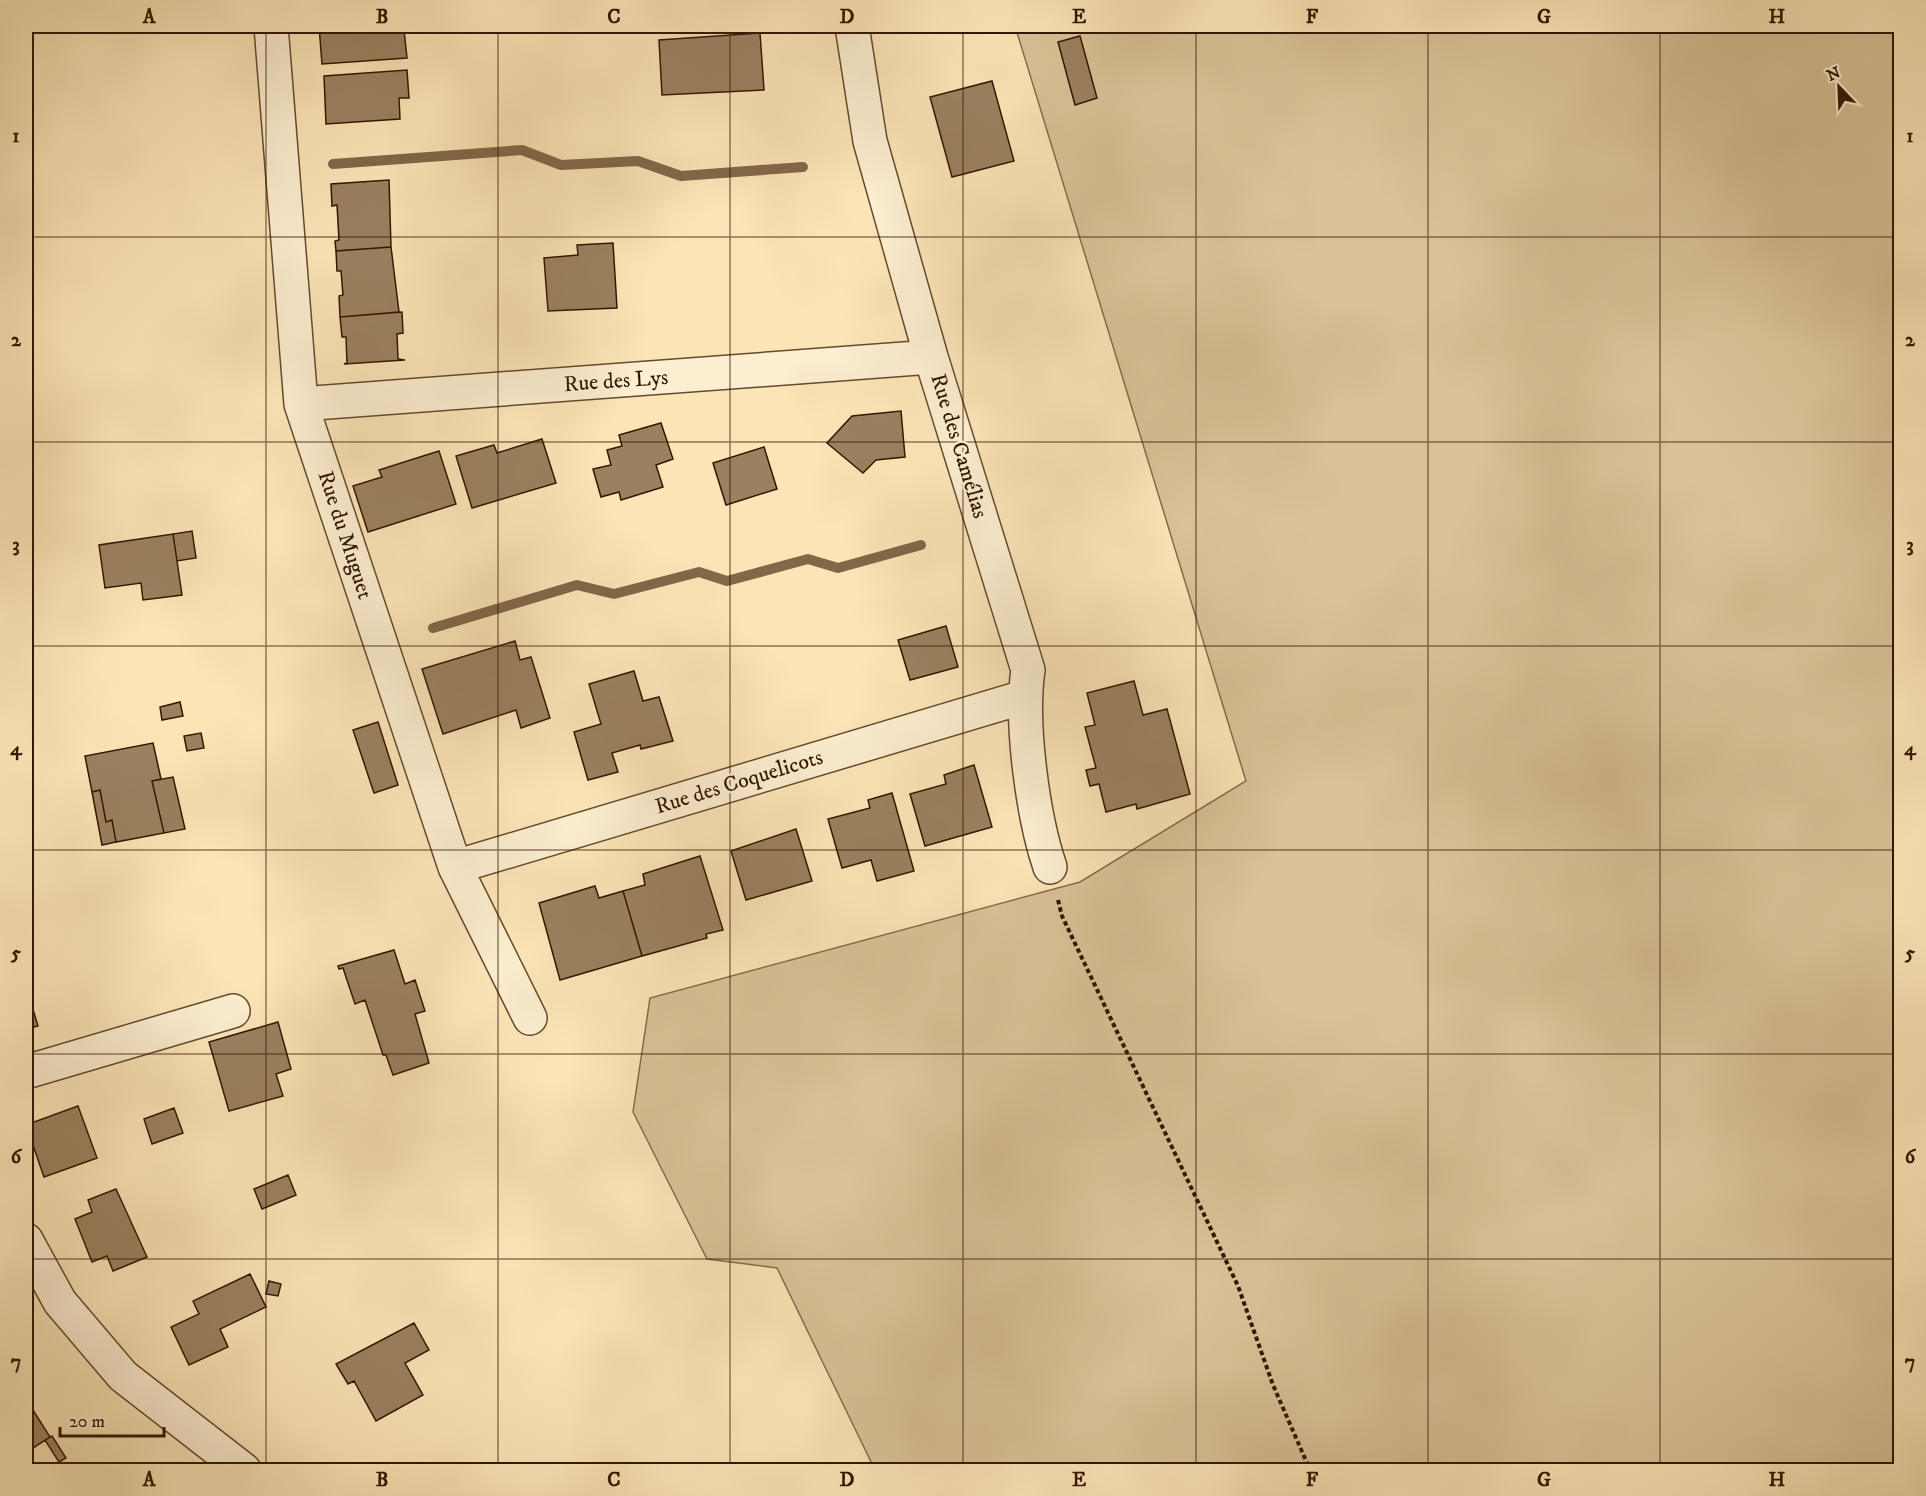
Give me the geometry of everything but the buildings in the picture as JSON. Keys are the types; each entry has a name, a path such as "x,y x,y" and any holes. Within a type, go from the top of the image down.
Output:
{"street":[{"name":"Rue du Muguet","path":"271,26 301,404 455,867 530,1018"},
{"name":"Rue des Camélias","path":"852,26 870,141 931,357 1028,670 1024,697 1039,834 1050,867"},
{"name":"Rue des Lys","path":"301,404 931,357"},
{"name":"Rue des Coquelicots","path":"455,867 1024,697"},
{"path":"26,1072 233,1011"},
{"path":"26,1240 60,1302 123,1376 244,1470"}],"path":[{"path":"1050,867 1062,916 1238,1286 1273,1385 1310,1470"}],"shaded area":[{"path":"1015,26 1900,26 1900,1470 875,1470 777,1268 707,1259 633,1112 650,998 1080,882 1246,781"}],"waterway":[{"path":"333,164 522,150 561,165 638,161 681,176 803,167"},
{"path":"433,628 577,585 614,594 699,572 727,581 808,559 838,568 921,545"}]}
